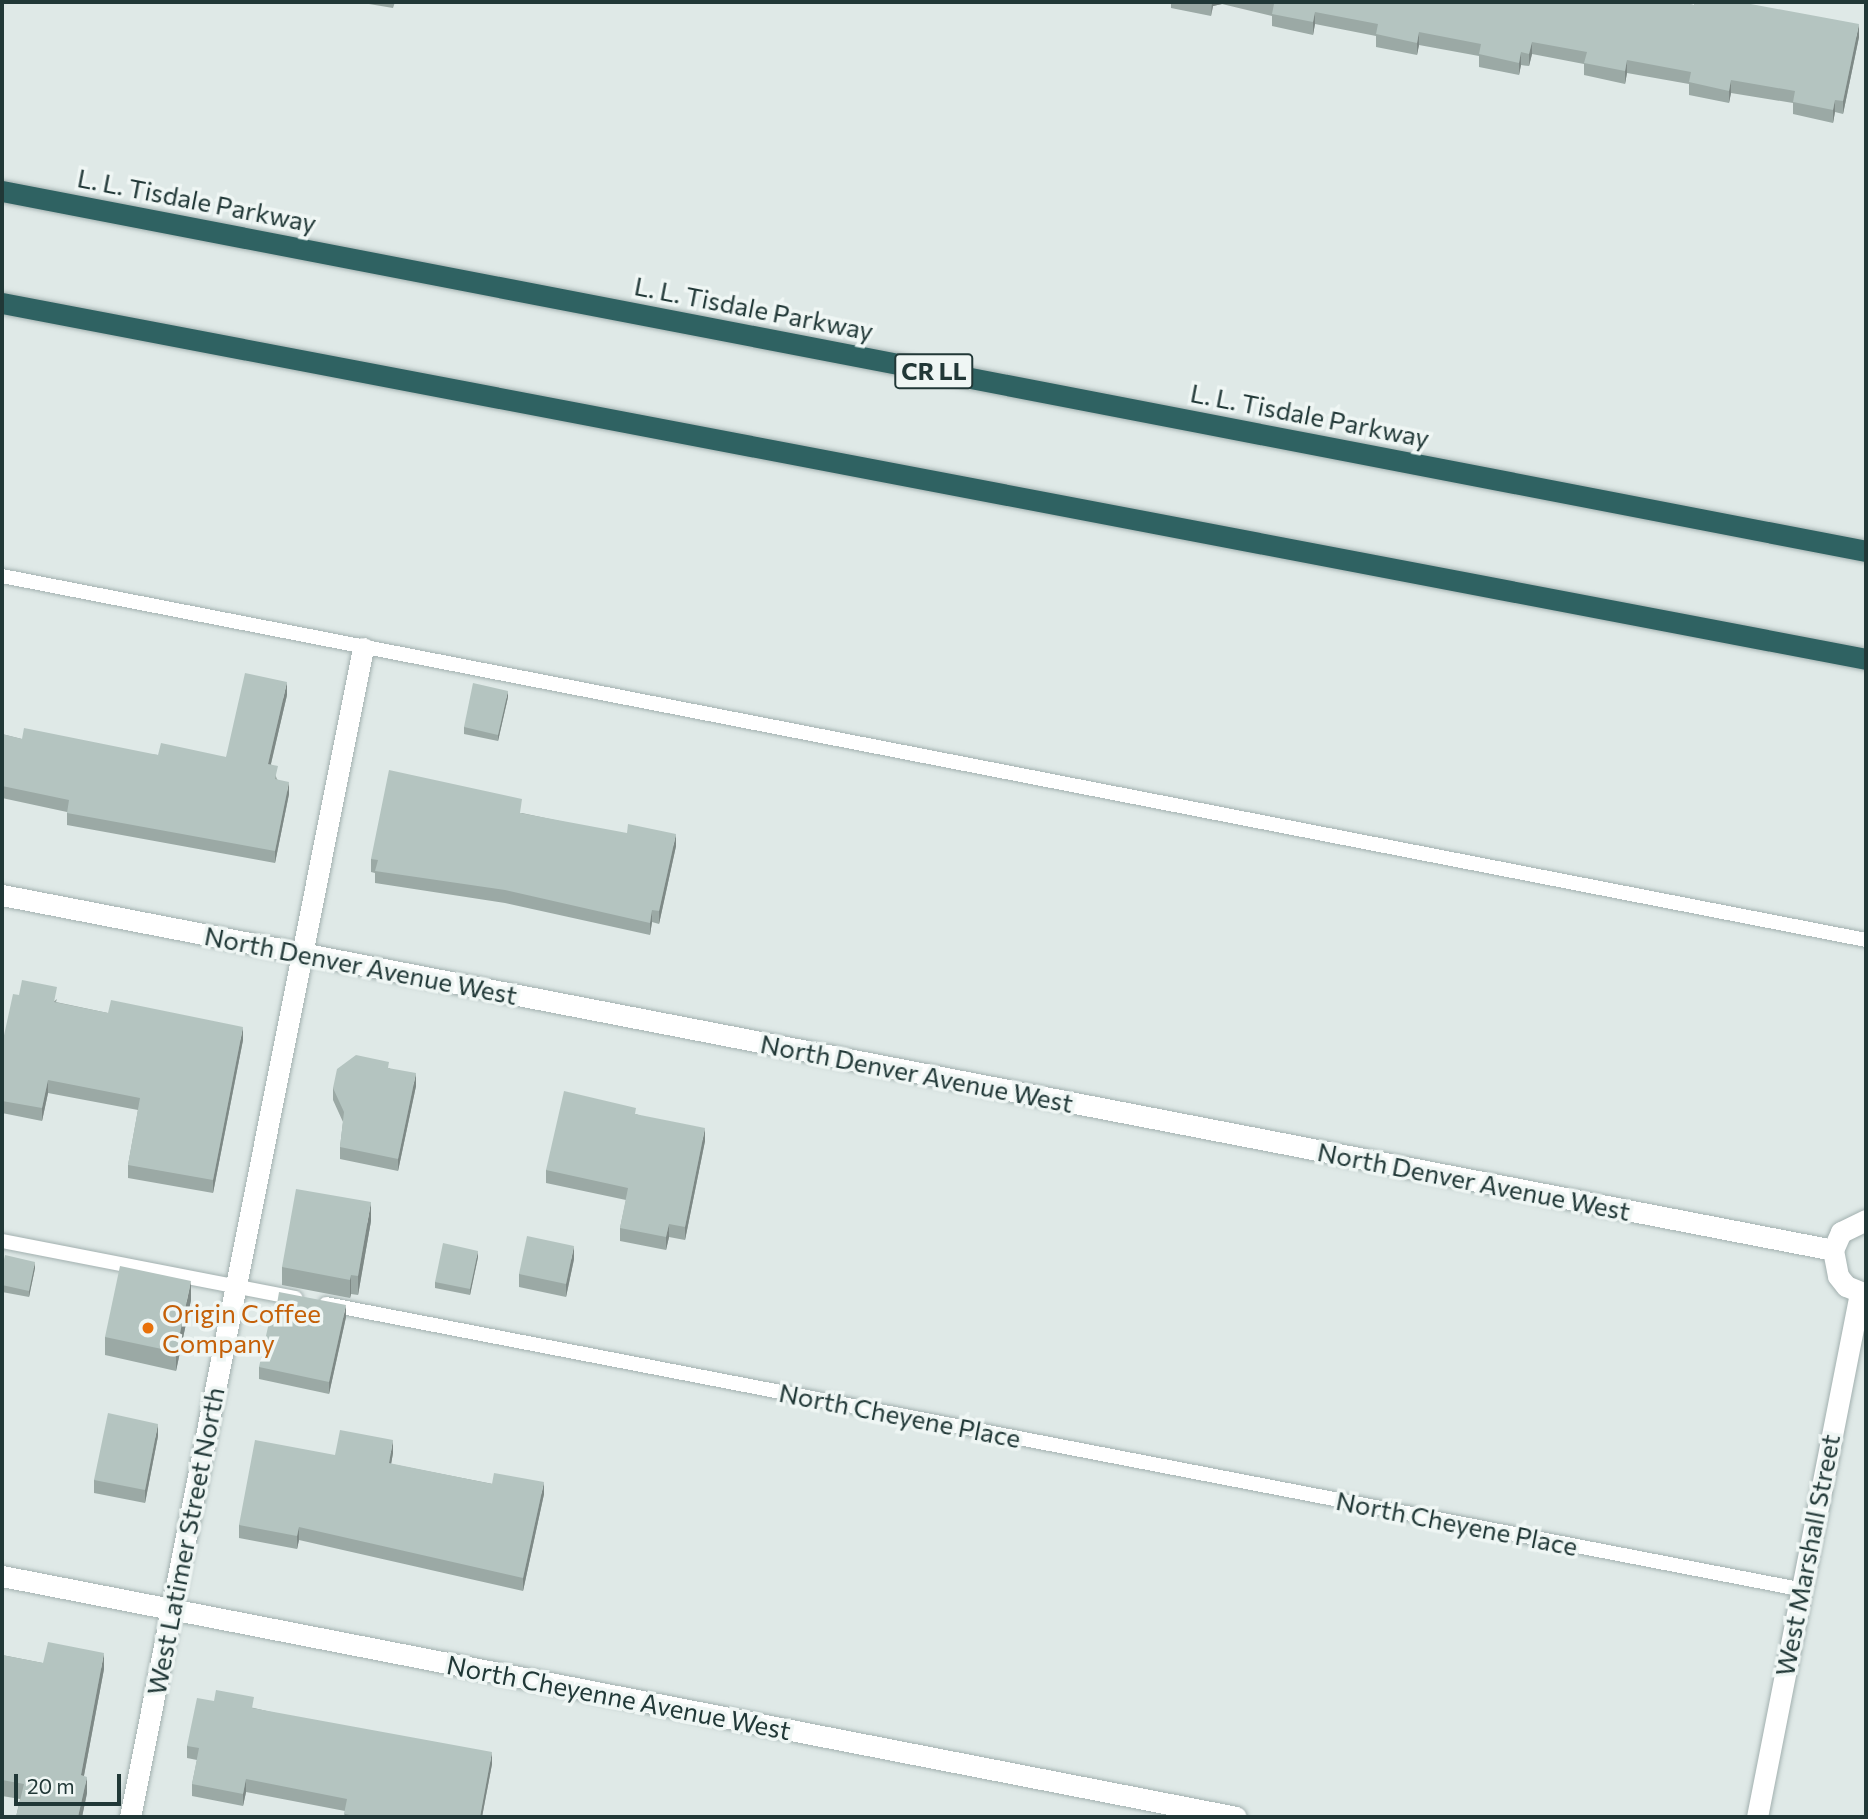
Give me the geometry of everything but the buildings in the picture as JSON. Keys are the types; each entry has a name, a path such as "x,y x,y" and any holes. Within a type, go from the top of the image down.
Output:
{"highway":[{"name":"L. L. Tisdale Parkway","path":"2,191 1866,551"},
{"path":"2,303 1866,659"}],"street":[{"name":"West Latimer Street North","path":"130,1817 363,648"},
{"name":"North Denver Avenue West","path":"2,895 1833,1250"},
{"path":"1863,1293 1838,1276 1833,1250 1841,1232 1866,1220"},
{"name":"West Marshall Street","path":"1757,1817 1799,1589 1863,1293"},
{"name":"North Cheyenne Avenue West","path":"2,1576 1236,1817"}],"lane":[{"path":"2,576 1866,940"},
{"name":"North Cheyene Place","path":"2,1241 1799,1589"}],"place":[{"name":"Origin Coffee Company","path":"148,1328"}]}
